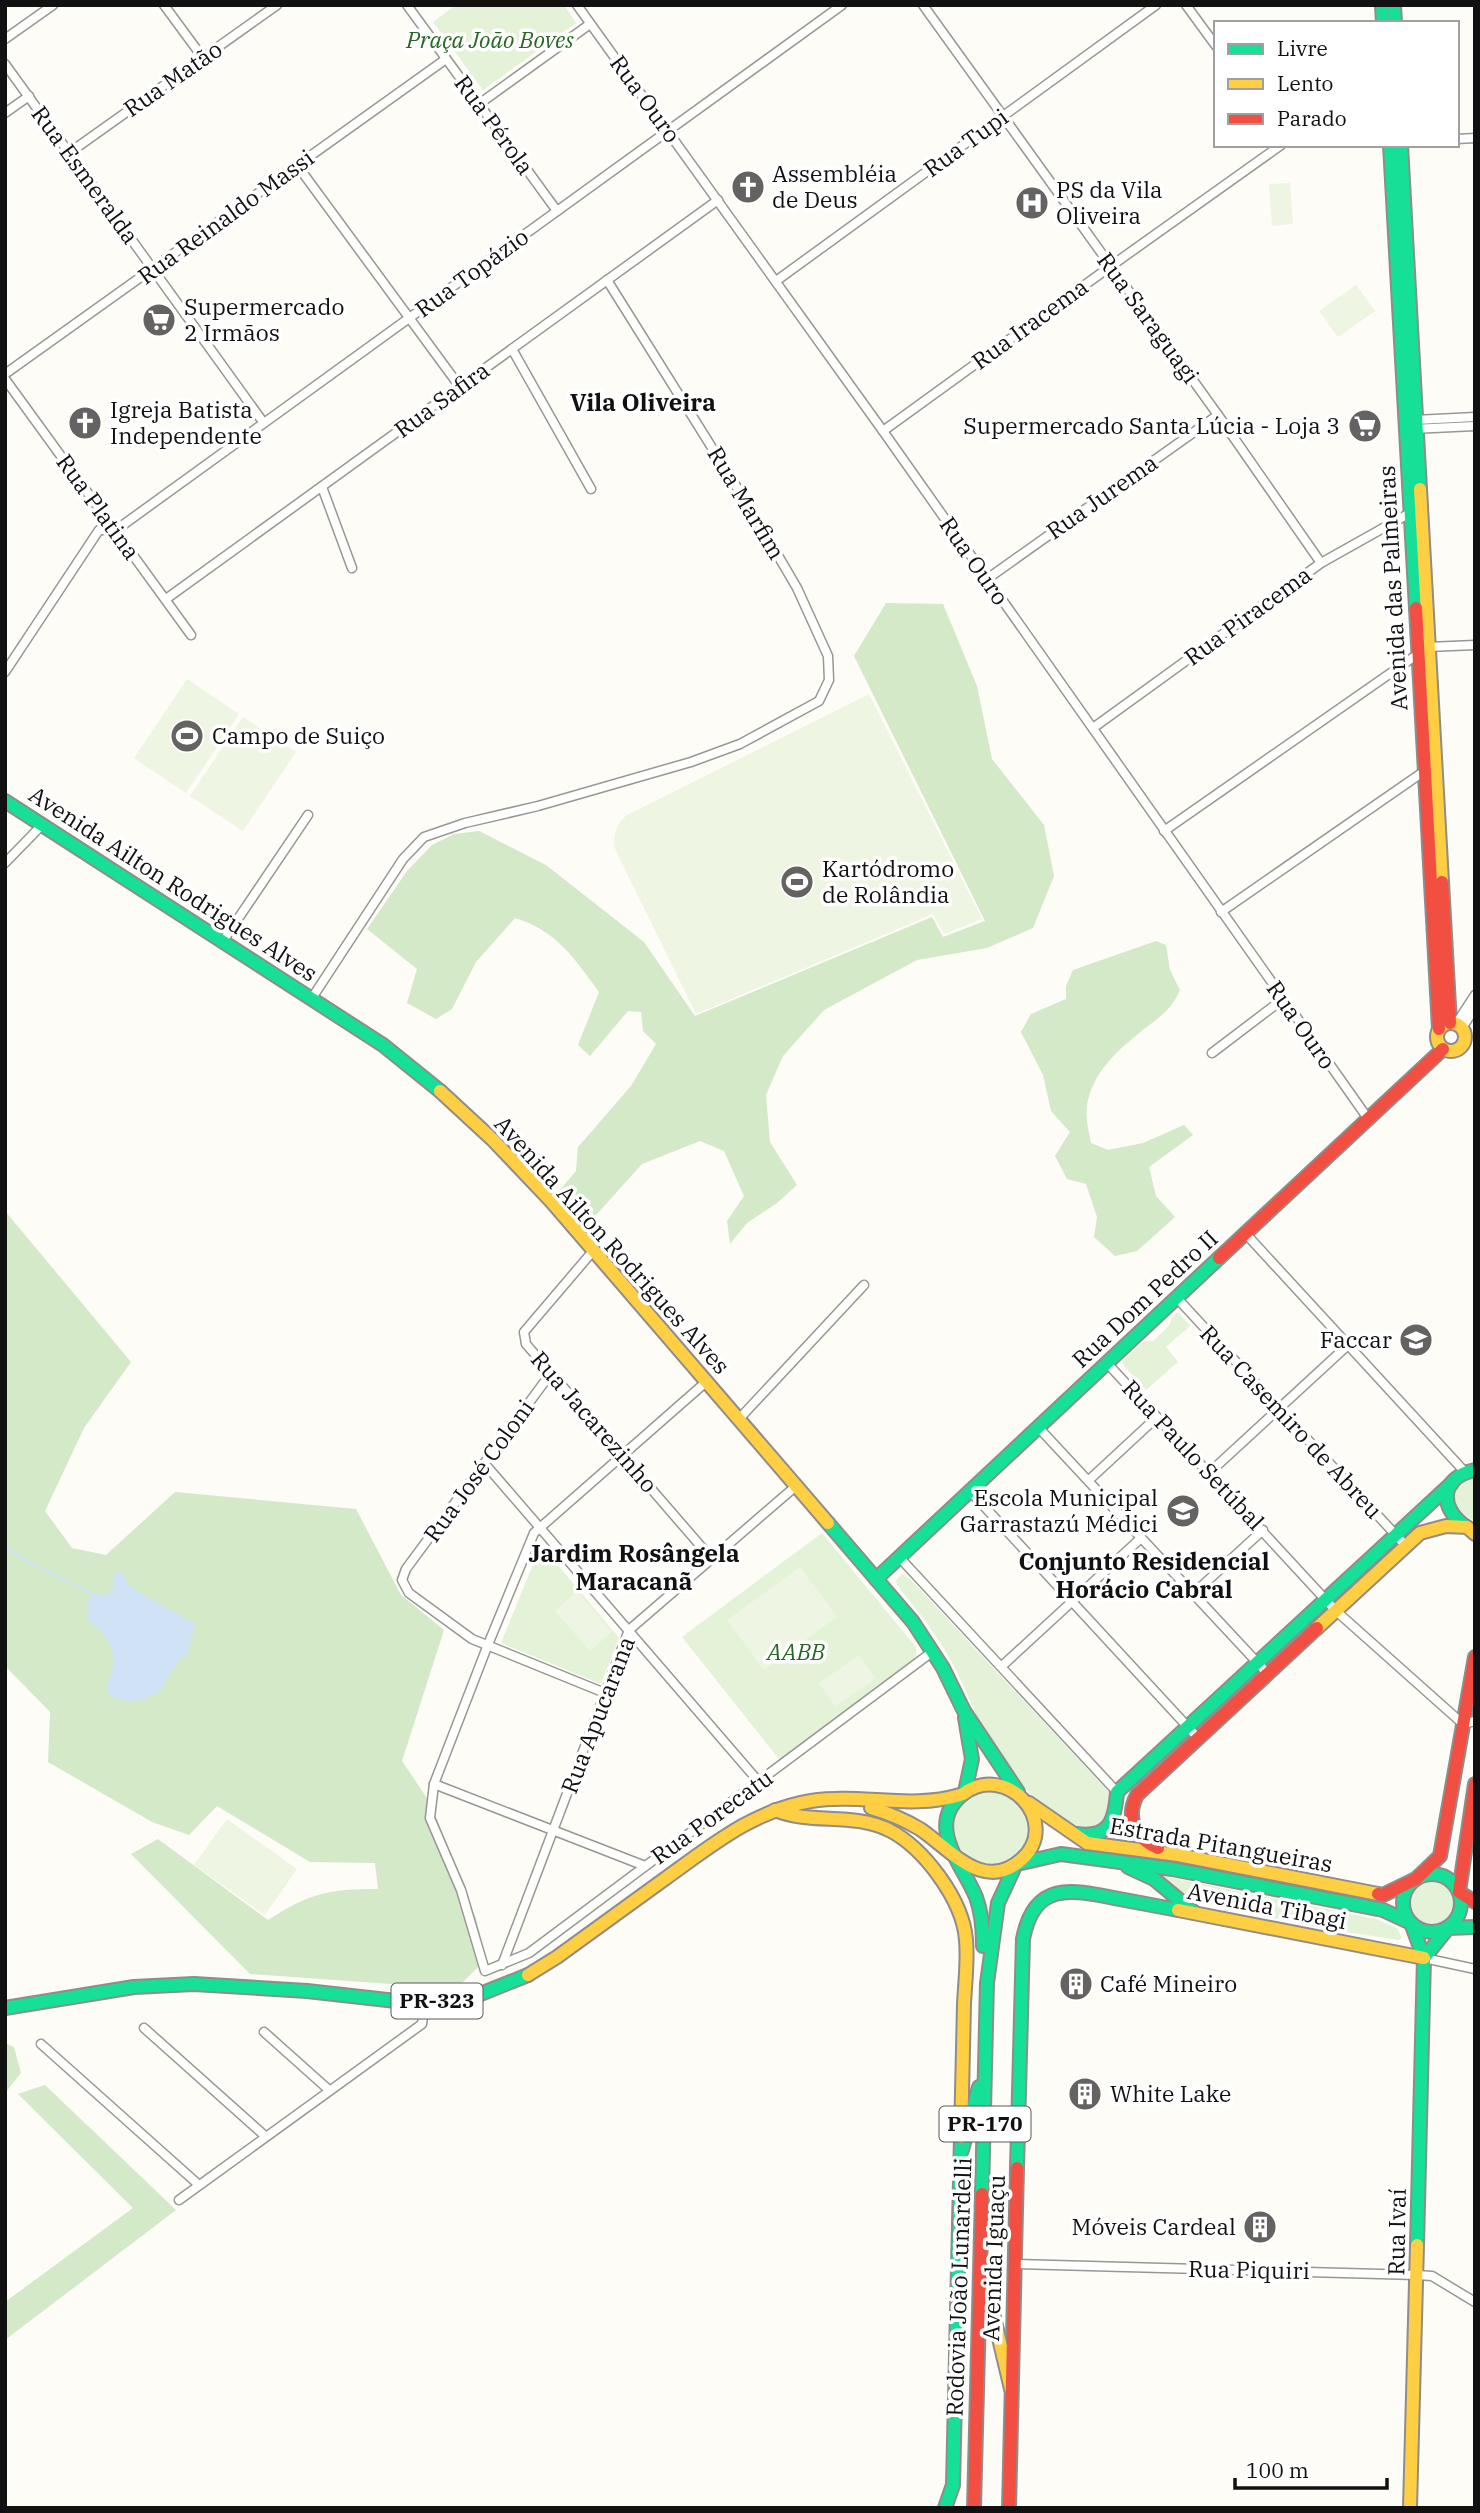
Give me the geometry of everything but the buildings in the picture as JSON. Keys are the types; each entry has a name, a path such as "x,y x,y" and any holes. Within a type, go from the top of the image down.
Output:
{"main road":[{"name":"Avenida das Palmeiras","path":"1390,147 1411,425 1410,513 1423,650"},
{"name":"Avenida das Palmeiras","path":"1401,147 1411,425 1429,767 1451,1026"},
{"name":"Avenida Ailton Rodrigues Alves","path":"5,801 383,1045 442,1092 526,1173 913,1622 950,1681 964,1711"},
{"path":"1460,1048 1465,1037 1451,1026 1437,1041 1443,1049 1452,1051 1460,1048 1475,1049"},
{"name":"Rua Dom Pedro II","path":"876,1579 1443,1049"},
{"path":"1068,1832 1084,1836 1107,1829 1114,1818 1117,1792 1326,1600 1394,1533 1469,1471 1475,1461"},
{"path":"1452,1483 1447,1494 1447,1506 1452,1516 1472,1529"},
{"path":"1178,1855 1149,1845 1137,1834 1130,1817 1131,1804 1137,1795 1420,1533 1432,1528 1472,1529"},
{"path":"1475,1657 1469,1723 1440,1856 1407,1888 1403,1900 1404,1912 1410,1923 1420,1930 1432,1933 1448,1928 1475,1927"},
{"path":"964,1711 1028,1803"},
{"path":"962,1793 972,1759 964,1711"},
{"path":"962,1793 977,1785 989,1783 1004,1785 1018,1792"},
{"path":"1424,1958 1460,1915 1461,1868 1475,1784"},
{"name":"PR-323","path":"5,2008 134,1987 194,1984 425,2002 473,1997 523,1978 557,1957 750,1820 775,1810 815,1802 839,1799 922,1804 962,1793"},
{"name":"PR-170","path":"955,1856 947,1837 946,1824 948,1813 962,1793"},
{"name":"PR-323","path":"815,1802 869,1807 886,1812 926,1833 955,1856"},
{"name":"PR-170","path":"1016,1864 1031,1849 1035,1838 1036,1824 1028,1803"},
{"name":"Estrada Pitangueiras","path":"1028,1803 1087,1843 1178,1855 1383,1895 1416,1879"},
{"path":"775,1810 803,1821 845,1818 870,1823 894,1833 931,1863 960,1912 966,1938 962,2150 953,2485 945,2507"},
{"name":"Estrada Pitangueiras","path":"1016,1864 1061,1854 1172,1869 1383,1910 1410,1923"},
{"path":"955,1856 976,1870 989,1872 1000,1871 1016,1864"},
{"name":"Rodovia João Lunardelli","path":"955,1856 980,1911 987,1983"},
{"path":"1111,1861 1154,1879 1195,1913"},
{"name":"Rodovia João Lunardelli","path":"974,2508 987,1983 998,1903 1016,1864"},
{"path":"1416,1879 1432,1874 1443,1876 1475,1902"},
{"name":"Avenida Tibagi","path":"1051,1895 1074,1890 1424,1958"},
{"name":"Avenida Iguaçu","path":"1009,2508 1023,1938 1029,1915 1041,1900 1051,1895"},
{"name":"Rua Ivaí","path":"1410,1923 1424,1958 1410,2508"},
{"path":"962,2150 985,2064"},
{"path":"981,2265 1011,2389"}],"street":[{"path":"5,39 53,5"},
{"path":"164,5 202,58"},
{"name":"Rua Matão","path":"68,153 277,5"},
{"name":"Rua Ouro","path":"577,5 883,431 1369,1120"},
{"name":"Rua Topázio","path":"116,530 842,5"},
{"name":"Rua Saraguagi","path":"923,5 1321,563"},
{"name":"Rua Tupi","path":"776,281 1156,5"},
{"path":"1186,5 1214,43"},
{"name":"Rua Pérola","path":"413,7 446,59 557,211"},
{"path":"479,104 590,24"},
{"name":"Rua Reinaldo Massi","path":"5,377 446,59"},
{"name":"Rua Esmeralda","path":"5,64 263,422"},
{"path":"5,113 29,96"},
{"name":"Rua Iracema","path":"883,431 1278,147"},
{"path":"297,165 460,387"},
{"name":"Rua Safira","path":"166,598 718,200"},
{"name":"Rua Marfim","path":"312,998 403,859 424,837 465,823 538,806 691,762 740,744 819,701 829,681 828,656 797,587 607,280"},
{"path":"512,349 591,489"},
{"name":"Rua Platina","path":"5,377 191,635"},
{"name":"Rua Jurema","path":"987,579 1218,415"},
{"path":"1411,425 1475,417"},
{"path":"1411,425 1475,426"},
{"path":"322,488 352,568"},
{"name":"Rua Piracema","path":"1093,728 1321,563 1410,513"},
{"path":"5,672 107,519"},
{"path":"99,530 116,530"},
{"path":"1164,831 1423,650 1475,645"},
{"path":"1221,912 1429,767"},
{"path":"223,941 308,815"},
{"path":"5,863 42,825"},
{"path":"1451,1026 1475,995"},
{"path":"1212,1053 1283,999"},
{"path":"1451,1026 1475,1008"},
{"path":"1246,1234 1469,1471"},
{"name":"Rua Jacarezinho","path":"593,1251 524,1332 526,1344 712,1558"},
{"path":"739,1419 864,1285"},
{"name":"Rua Casemiro de Abreu","path":"1177,1298 1405,1545"},
{"path":"1209,1473 1348,1345"},
{"name":"Rua Paulo Setúbal","path":"1107,1363 1335,1610 1469,1723"},
{"name":"Rua José Coloni","path":"487,1647 409,1593 402,1580 406,1569 551,1373"},
{"path":"645,1866 434,1784 530,1542 540,1527 706,1382"},
{"path":"1089,1480 1157,1417"},
{"path":"1038,1427 1267,1673"},
{"path":"485,1464 760,1782"},
{"name":"Rua Apucarana","path":"502,1965 629,1630 796,1486"},
{"path":"970,1491 1198,1738"},
{"path":"1193,1594 1263,1530"},
{"path":"1002,1666 1141,1538"},
{"path":"900,1558 1117,1792"},
{"path":"487,1647 605,1693"},
{"name":"Rua Porecatu","path":"434,1784 430,1818 461,1890 485,1970 529,1952 932,1652"},
{"name":"Avenida Tibagi","path":"1424,1958 1475,1969"},
{"path":"179,2200 422,2024 425,2002"},
{"path":"144,2028 265,2136"},
{"path":"264,2032 329,2090"},
{"path":"41,2044 199,2185"},
{"name":"Rua Piquiri","path":"1016,2264 1417,2274 1432,2276 1475,2302"}],"green space":[{"name":"Praça João Boves","path":"456,5 564,5 576,23 483,90 433,22"},
{"path":"1290,183 1293,224 1272,226 1269,184"},
{"path":"1356,285 1375,311 1338,337 1319,311"},
{"path":"886,603 943,604 977,686 992,759 1044,825 1054,876 1033,928 987,948 917,960 824,1010 783,1056 766,1095 770,1142 797,1185 777,1203 747,1223 730,1244 727,1221 744,1196 724,1151 700,1141 642,1164 588,1224 557,1193 576,1171 578,1147 631,1086 656,1044 643,1031 641,1012 628,1011 590,1056 578,1045 599,992 573,957 553,938 515,918 476,962 452,1009 436,1019 407,1003 417,969 367,929 407,871 432,845 454,834 479,831 546,865 644,942 695,1016 932,917 943,937 985,921 854,656"},
{"name":"Campo de Suiço","path":"187,679 239,714 186,793 134,758"},
{"name":"Kartódromo de Rolândia","path":"869,694 982,919 944,934 933,914 696,1014 615,849 614,839 618,826 627,815"},
{"name":"Campo de Suiço","path":"243,717 296,752 243,831 190,796"},
{"path":"1156,941 1166,945 1170,970 1180,990 1165,1012 1125,1045 1101,1072 1087,1105 1088,1129 1091,1143 1108,1150 1143,1143 1184,1125 1193,1135 1149,1167 1156,1196 1175,1217 1137,1251 1115,1256 1094,1237 1097,1217 1086,1184 1067,1179 1055,1156 1070,1132 1051,1111 1043,1075 1021,1032 1031,1014 1066,999 1066,986 1073,970"},
{"path":"5,1211 131,1362 84,1428 45,1511 72,1548 106,1555 175,1492 356,1509 401,1595 444,1630 402,1761 431,1804 476,1918 486,1959 463,1982 447,1988 250,1974 131,1854 158,1839 268,1920 320,1894 378,1889 375,1863 310,1862 217,1806 189,1835 152,1822 48,1762 50,1712 5,1666"},
{"path":"1178,1312 1190,1326 1166,1347 1178,1362 1146,1390 1122,1361 1144,1341 1153,1341 1169,1326 1172,1317"},
{"path":"1475,1477 1473,1520 1458,1511 1454,1499 1459,1485"},
{"name":"AABB","path":"822,1533 916,1647 916,1656 910,1664 782,1763 682,1637"},
{"path":"541,1545 619,1638 601,1684 501,1643"},
{"path":"800,1567 837,1617 764,1670 727,1620"},
{"path":"902,1574 911,1580 1109,1792 1109,1811 1099,1826 1084,1829 1068,1824 1050,1813 1017,1779 991,1744 942,1645 897,1585 896,1580"},
{"path":"577,1591 612,1632 590,1651 555,1611"},
{"path":"859,1655 876,1678 835,1707 819,1683"},
{"path":"984,1791 998,1791 1012,1797 1022,1807 1028,1828 1022,1849 1012,1859 998,1865 984,1865 970,1859 960,1849 954,1835 954,1821 960,1807 970,1797"},
{"path":"227,1819 297,1869 265,1915 194,1865"},
{"path":"1163,1876 1376,1919 1397,1928 1402,1938 1399,1940 1326,1929 1189,1900 1162,1878"},
{"path":"1433,1882 1448,1889 1455,1904 1448,1919 1433,1926 1418,1919 1411,1904 1418,1889"},
{"path":"5,2043 14,2047 21,2073 5,2093"},
{"path":"45,2085 176,2210 5,2340 5,2302 133,2208 18,2094"}],"water":[{"path":"119,1570 129,1586 195,1624 187,1655 178,1661 160,1691 145,1699 130,1702 109,1696 106,1686 113,1667 112,1649 97,1627 88,1621 88,1601 95,1593 105,1595 114,1589 114,1575"}],"waterway":[{"path":"5,1547 94,1595"}],"traffic: fast":[{"path":"1382,5 1383,21"},
{"path":"1394,5 1395,21"},
{"path":"1390,147 1416,608"},
{"path":"1401,147 1420,489"},
{"path":"5,801 383,1045 440,1091"},
{"path":"876,1579 1219,1258"},
{"path":"1465,1526 1450,1510 1447,1494 1455,1479 1475,1470"},
{"path":"1076,1834 1087,1835 1103,1831 1112,1819 1117,1792 1452,1483"},
{"path":"828,1523 913,1622 943,1668 964,1711 1018,1792"},
{"path":"965,1718 972,1759 965,1792"},
{"path":"963,1794 952,1806 947,1819 947,1832 956,1859 978,1903 983,1946"},
{"path":"1017,1864 1061,1854 1172,1869 1383,1910 1411,1923 1424,1958 1417,2245"},
{"path":"982,2194 987,1983 998,1903 1016,1864"},
{"path":"1128,1867 1154,1879 1195,1913"},
{"path":"1426,1874 1438,1874 1453,1882 1461,1897 1461,1903 1461,1909 1453,1924 1438,1932 1426,1932 1411,1924 1403,1909 1403,1897 1411,1882 1426,1874"},
{"path":"1017,2168 1023,1939 1028,1921 1036,1907 1045,1899 1069,1892 1178,1910"},
{"path":"1424,1958 1448,1928 1475,1927"},
{"path":"5,2008 134,1987 194,1984 307,1991 405,2002 453,2001 473,1997 528,1975"},
{"path":"962,2150 979,2087"},
{"path":"945,2508 953,2485 961,2137"}],"traffic: slow":[{"path":"1420,489 1442,882"},
{"path":"1451,1023 1461,1027 1465,1037 1461,1047 1451,1051 1441,1047 1437,1037 1441,1027 1451,1023"},
{"path":"440,1091 492,1139 551,1201 828,1523"},
{"path":"1317,1628 1420,1533 1446,1526 1467,1527 1475,1534"},
{"path":"871,1808 914,1826 955,1857 981,1870 994,1872 1008,1869 1022,1859 1033,1844 1036,1829 1032,1813 1024,1800 1011,1790 996,1785 980,1786 963,1794"},
{"path":"528,1975 717,1842 771,1812 811,1801 830,1799 923,1801 960,1795"},
{"path":"1029,1803 1087,1843 1178,1855 1378,1894"},
{"path":"775,1810 803,1817 861,1821 889,1830 928,1862 950,1892 958,1908 967,1948 961,2137"},
{"path":"1178,1910 1424,1958"},
{"path":"1410,2508 1417,2245"},
{"path":"987,2288 1011,2389"}],"traffic: jam":[{"path":"1416,608 1439,1029"},
{"path":"1442,882 1450,1023"},
{"path":"1219,1258 1443,1049"},
{"path":"1158,1848 1143,1839 1134,1826 1132,1812 1137,1795 1317,1628"},
{"path":"1378,1894 1383,1895 1416,1879 1440,1856 1475,1657"},
{"path":"1475,1784 1459,1892 1475,1902"},
{"path":"1009,2508 1017,2168"},
{"path":"974,2508 982,2194"}],"place":[{"name":"Assembléia de Deus","path":"748,187"},
{"name":"PS da Vila Oliveira","path":"1032,203"},
{"name":"Supermercado 2 Irmãos","path":"159,320"},
{"name":"Igreja Batista Independente","path":"85,423"},
{"name":"Supermercado Santa Lúcia - Loja 3","path":"1365,426"},
{"name":"Campo de Suiço","path":"187,736"},
{"name":"Kartódromo de Rolândia","path":"797,882"},
{"name":"Faccar","path":"1416,1340"},
{"name":"Escola Municipal Garrastazú Médici","path":"1183,1511"},
{"name":"Café Mineiro","path":"1076,1984"},
{"name":"White Lake","path":"1085,2094"},
{"name":"Móveis Cardeal","path":"1260,2227"}],"district":[{"name":"Vila Oliveira","path":"643,403"},
{"name":"Jardim Rosângela Maracanã","path":"634,1568"},
{"name":"Conjunto Residencial Horácio Cabral","path":"1144,1576"}]}
